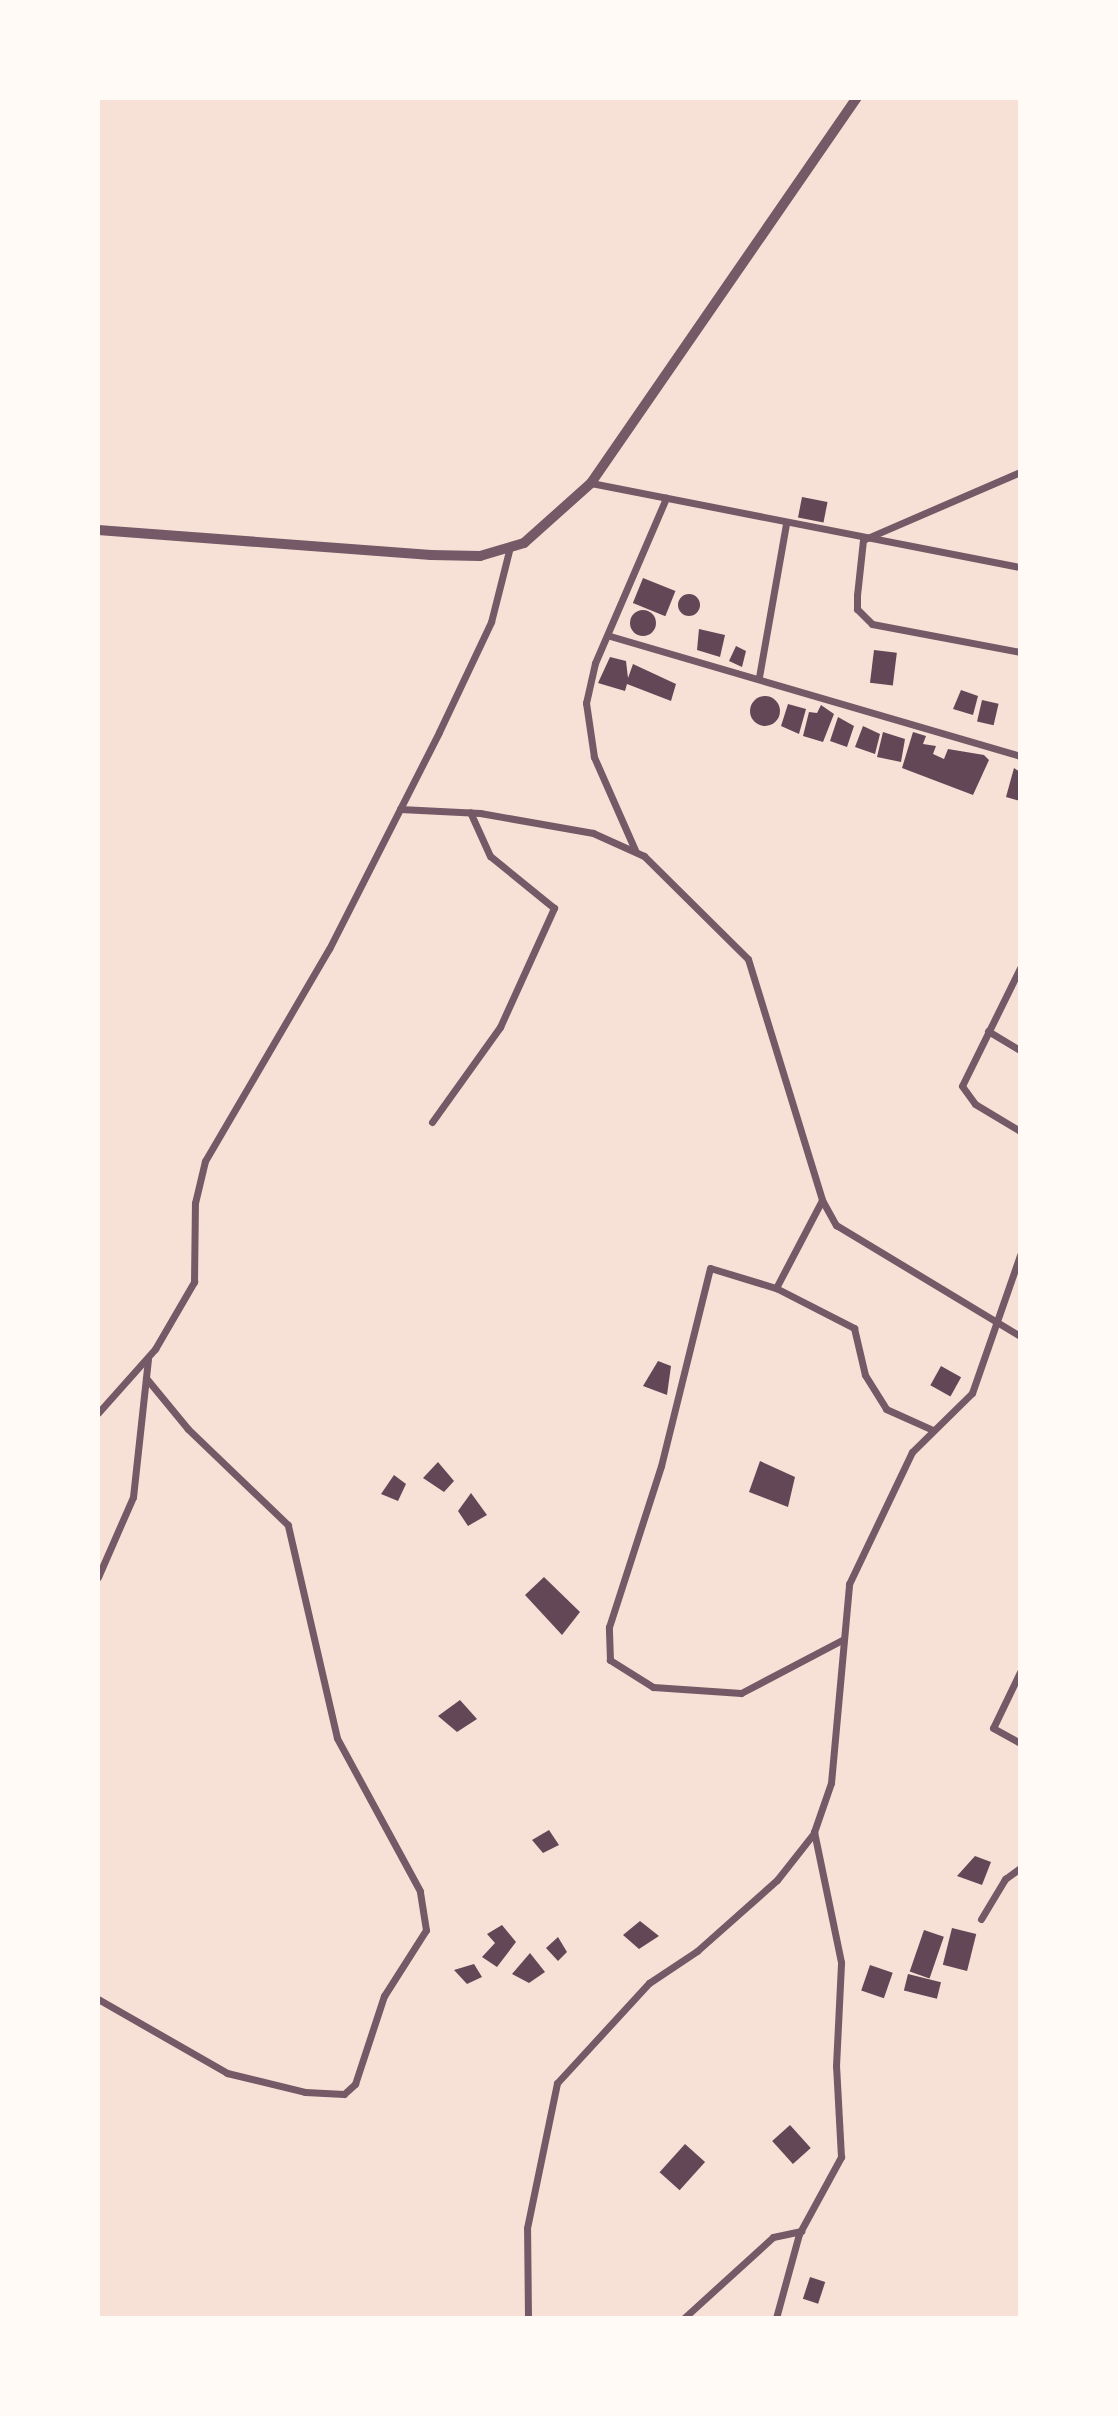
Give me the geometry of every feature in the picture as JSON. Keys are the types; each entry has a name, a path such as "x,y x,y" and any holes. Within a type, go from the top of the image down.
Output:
{"street":[{"path":"98,530 431,555 509,551 551,524 591,483 857,98"},
{"path":"863,540 1020,472"},
{"path":"591,483 863,540 1020,567"},
{"path":"635,850 594,757 587,723 589,683 666,498"},
{"path":"759,677 786,524"},
{"path":"863,540 857,608 872,624 1020,652"},
{"path":"98,1413 148,1359 198,1268 195,1203 205,1161 329,948 400,809 482,643 509,551"},
{"path":"610,636 759,677 1020,757"},
{"path":"400,809 470,812 593,833 635,850 748,959 822,1200 853,1240 1020,1336"},
{"path":"432,1122 500,1027 554,908 491,856 470,812"},
{"path":"1019,974 988,1031 964,1092 1020,1130"},
{"path":"988,1031 1020,1050"},
{"path":"776,1288 822,1200"},
{"path":"528,2318 527,2228 557,2083 649,1983 690,1957 777,1880 814,1832 831,1783 842,1640 855,1567 892,1486 933,1430 972,1393 993,1321 1020,1255"},
{"path":"842,1640 741,1693 653,1686 610,1660 612,1616 661,1466 705,1275 721,1267 776,1288 854,1328 865,1375 886,1409 933,1430"},
{"path":"98,1577 133,1497 148,1359"},
{"path":"98,1999 227,2073 305,2092 344,2094 355,2084 384,1996 426,1930 420,1891 337,1738 288,1525 188,1429 146,1378"},
{"path":"1020,1672 993,1728 1020,1743"},
{"path":"776,2318 801,2231 841,2157 836,2066 841,1962 814,1832"},
{"path":"981,1919 1004,1879 1020,1868"},
{"path":"684,2318 773,2237 801,2231"}],"building":[{"path":"802,497 828,502 824,523 798,518"},
{"path":"643,578 675,591 665,616 633,603"},
{"path":"689,594 697,597 700,605 697,613 689,616 681,613 678,605 681,597"},
{"path":"643,610 652,614 656,623 652,632 643,636 634,632 630,623 634,614"},
{"path":"699,629 725,635 720,657 697,650"},
{"path":"736,646 746,651 742,667 729,661"},
{"path":"874,650 897,653 893,686 870,683"},
{"path":"610,657 626,661 628,678 633,664 676,684 671,701 627,684 625,691 598,683"},
{"path":"961,690 978,696 973,715 953,709"},
{"path":"765,696 776,700 780,711 776,722 765,726 754,722 750,711 754,700"},
{"path":"982,700 999,704 994,725 977,721"},
{"path":"788,704 806,709 799,734 781,726"},
{"path":"821,705 834,714 823,742 803,736 809,712 817,713"},
{"path":"838,717 854,726 847,747 830,741"},
{"path":"863,726 880,734 875,754 855,747"},
{"path":"883,732 905,739 901,762 877,757"},
{"path":"913,732 926,736 923,744 936,746 933,754 944,759 948,749 984,755 989,760 973,795 902,768"},
{"path":"1014,768 1020,772 1020,801 1006,797"},
{"path":"658,1361 671,1366 667,1395 643,1386"},
{"path":"941,1366 961,1377 950,1396 930,1385"},
{"path":"760,1461 795,1477 788,1507 749,1492"},
{"path":"438,1462 454,1481 444,1492 423,1478"},
{"path":"394,1475 406,1484 398,1501 381,1494"},
{"path":"471,1493 487,1515 468,1526 458,1511"},
{"path":"544,1577 580,1612 562,1635 525,1595"},
{"path":"460,1700 477,1719 457,1732 438,1716"},
{"path":"549,1830 559,1845 543,1853 532,1840"},
{"path":"975,1856 991,1862 982,1885 957,1876"},
{"path":"640,1921 659,1936 639,1949 623,1935"},
{"path":"502,1925 516,1942 497,1967 482,1957 495,1943 487,1934"},
{"path":"952,1928 976,1934 967,1971 943,1965"},
{"path":"924,1930 944,1937 930,1978 910,1972"},
{"path":"558,1937 567,1952 558,1961 546,1948"},
{"path":"530,1953 545,1972 529,1983 512,1974"},
{"path":"474,1964 482,1977 467,1984 454,1970"},
{"path":"870,1965 893,1973 884,1998 861,1991"},
{"path":"908,1974 941,1982 937,1999 904,1990"},
{"path":"790,2125 811,2148 793,2164 772,2141"},
{"path":"685,2144 705,2162 680,2190 660,2172"},
{"path":"810,2277 825,2282 818,2304 803,2299"}]}
